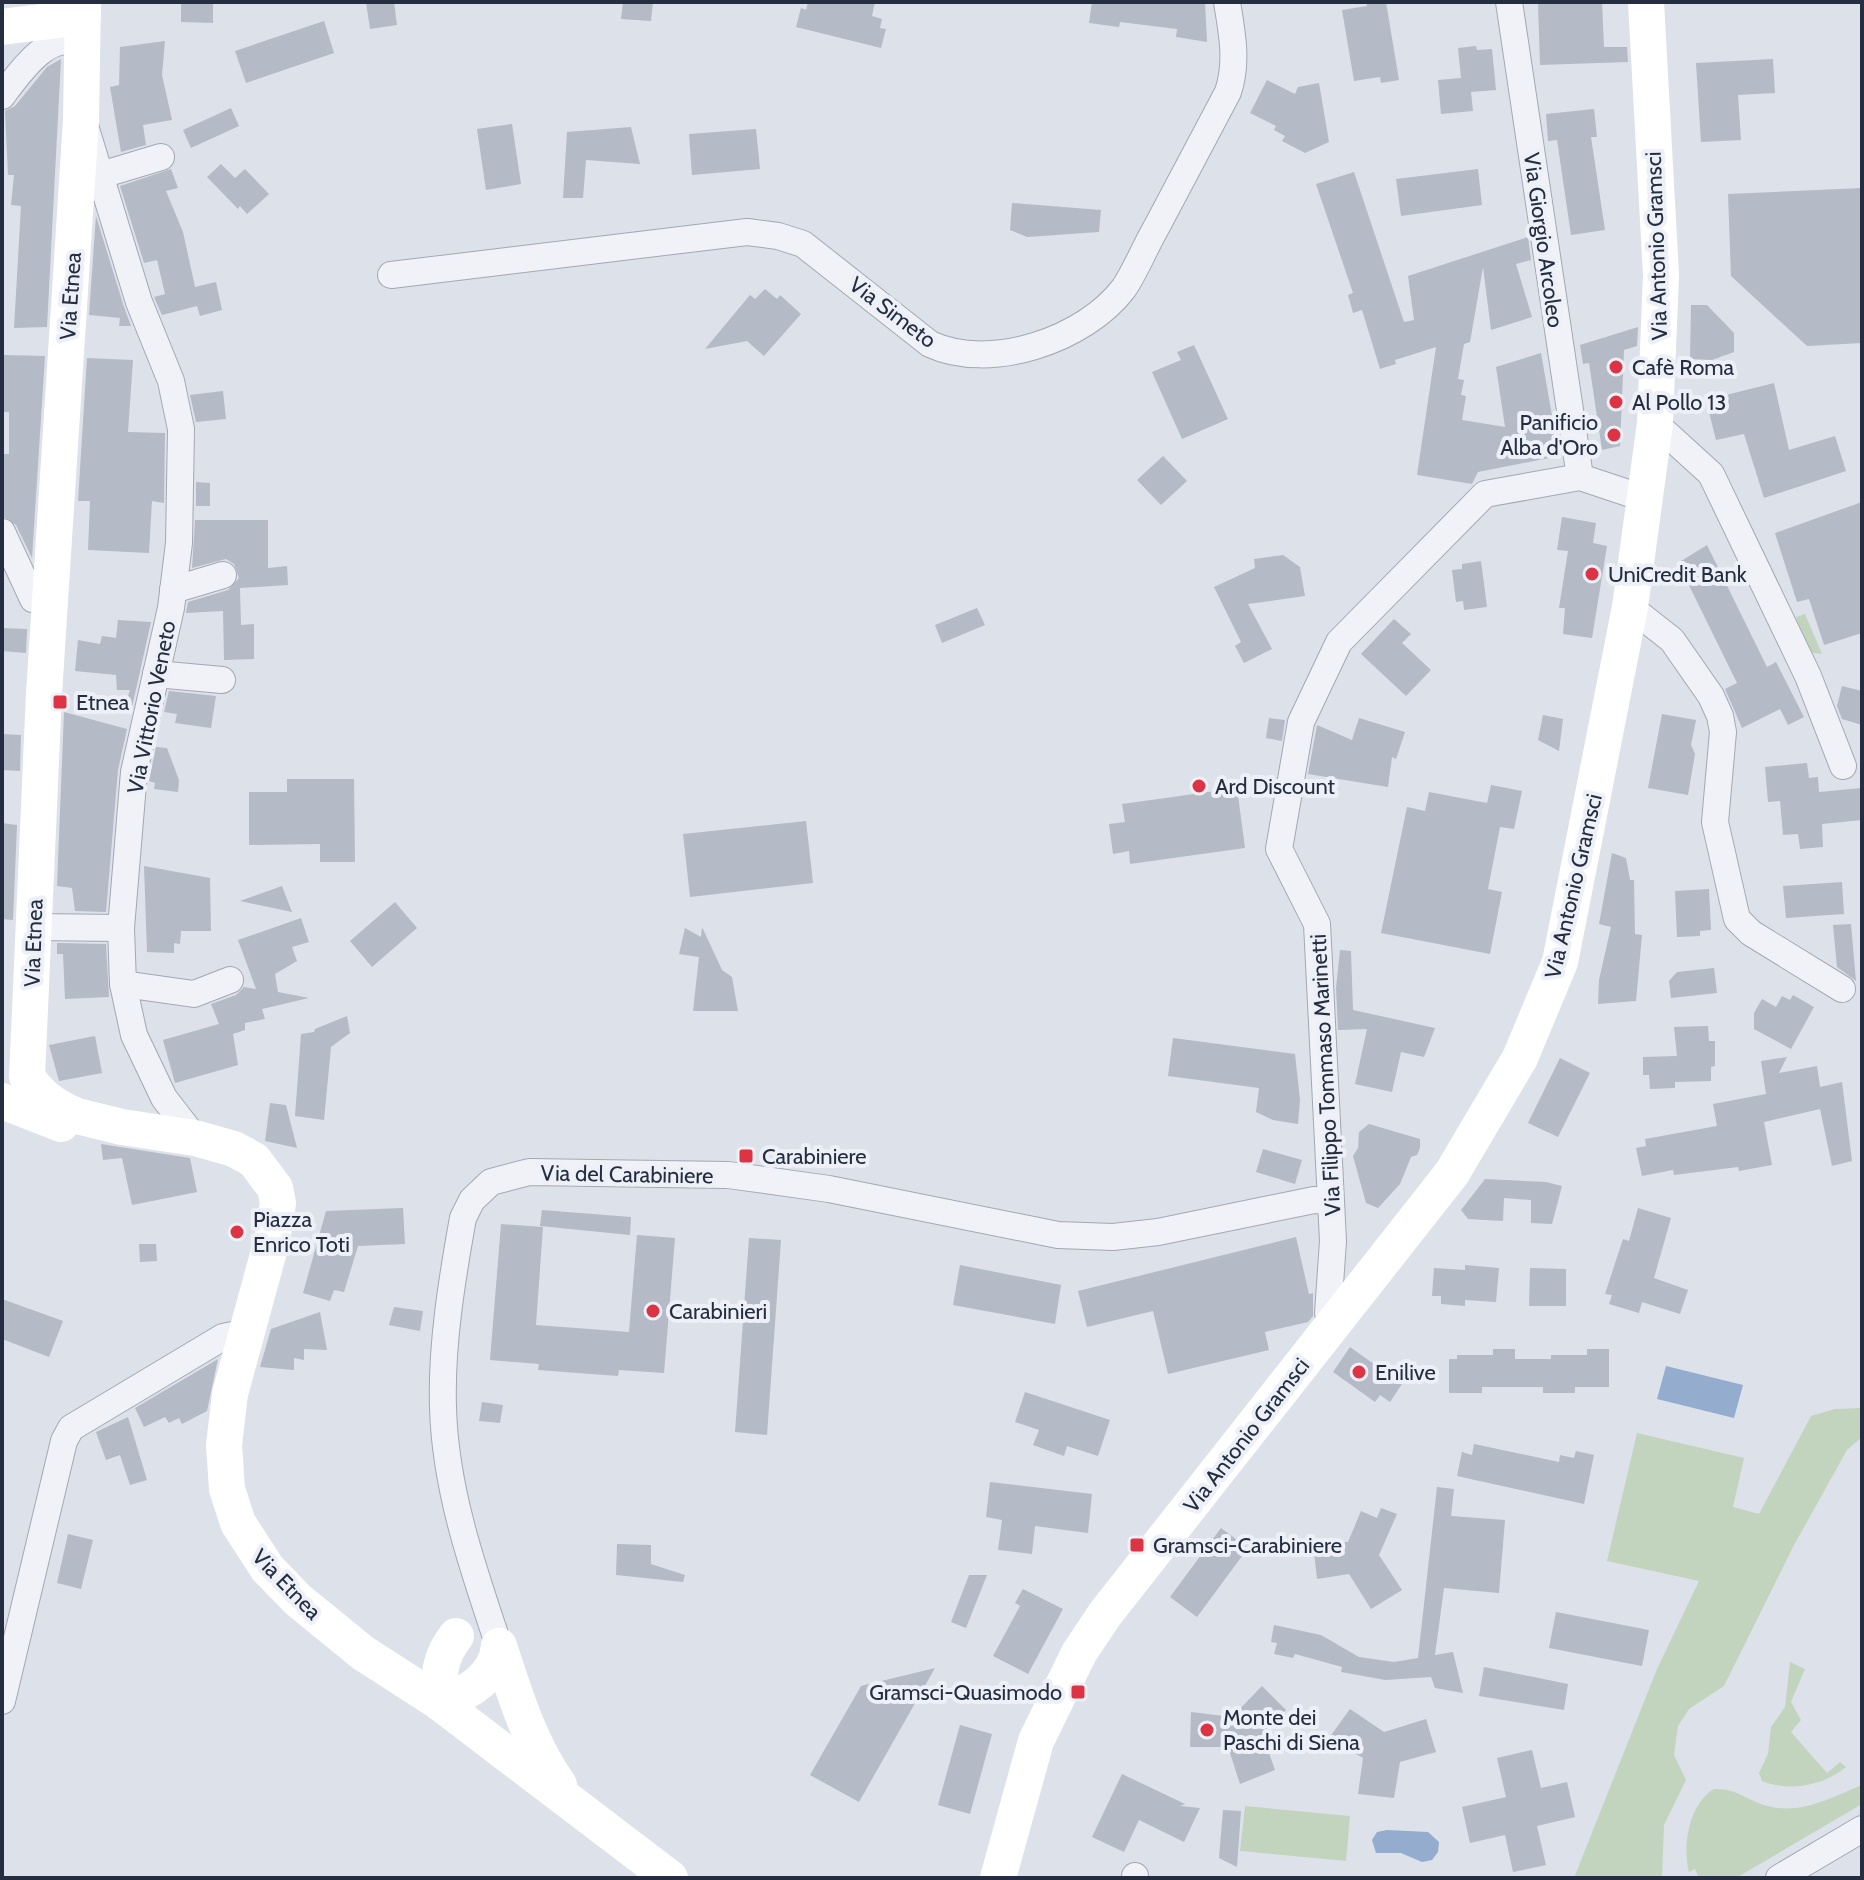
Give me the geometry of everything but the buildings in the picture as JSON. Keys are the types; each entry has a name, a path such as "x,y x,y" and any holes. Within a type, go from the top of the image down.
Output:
{"main road":[{"name":"Via Antonio Gramsci","path":"1004,1868 1036,1741 1079,1653 1105,1614 1452,1173 1491,1112 1539,1018 1560,962 1630,607 1655,423 1661,275 1646,2"},
{"path":"2,27 67,27"},
{"name":"Via Etnea","path":"67,27 81,120 33,927 8,1089 38,1092 56,1107 122,1127 195,1138 234,1149 254,1160 275,1188 278,1203 272,1240 230,1394 224,1445 227,1489 238,1523 267,1568 298,1600 363,1653 440,1703 574,1806"},
{"path":"363,1653 412,1660 450,1644"},
{"path":"450,1644 438,1667 440,1703 460,1696 487,1677 497,1659 499,1646"},
{"path":"499,1646 538,1755 574,1806 670,1878"}],"street":[{"name":"Via Simeto","path":"391,275 747,232 778,236 803,244 930,344 947,352 972,356 1046,344 1076,328 1124,287 1214,120 1235,73 1227,2"},
{"name":"Via Giorgio Arcoleo","path":"1509,2 1580,477"},
{"path":"2,96 67,27"},
{"name":"Via Vittorio Veneto","path":"81,120 139,302 171,381 181,429 179,543 173,590 134,772 121,928 123,984 134,1035 151,1076 195,1138"},
{"path":"101,175 161,157"},
{"path":"1655,423 1711,474 1808,676 1843,766"},
{"name":"Via Filippo Tommaso Marinetti","path":"1335,1324 1328,1313 1327,1303 1333,1241 1317,924 1279,849 1301,722 1339,642 1485,494 1580,477 1646,499"},
{"path":"2,532 33,599 51,600"},
{"path":"173,590 223,575"},
{"path":"1630,607 1672,640 1705,685 1720,716 1723,732 1715,822 1737,919 1751,933 1842,989"},
{"path":"156,674 222,680"},
{"path":"33,927 121,928"},
{"path":"123,984 194,994 230,980"},
{"name":"Via del Carabiniere","path":"467,1550 445,1436 445,1358 463,1218 481,1189 503,1176 571,1171 728,1175 829,1189 1058,1235 1113,1237 1158,1232 1314,1200 1330,1201"},
{"path":"2,1701 64,1441 71,1428 223,1337 247,1332"},
{"path":"450,1644 467,1619 467,1550"},
{"path":"467,1550 499,1646"},
{"path":"1779,1878 1862,1829"}],"green space":[{"path":"1805,614 1822,654 1807,652 1796,617"},
{"path":"1862,1408 1862,1437 1847,1450 1793,1547 1724,1686 1689,1709 1678,1726 1674,1755 1686,1780 1664,1825 1662,1878 1574,1878 1657,1669 1699,1581 1607,1561 1637,1433 1744,1458 1733,1507 1759,1514 1811,1416 1835,1409"},
{"path":"1790,1662 1805,1669 1791,1702 1801,1720 1791,1732 1827,1773 1840,1762 1846,1767 1816,1783 1783,1786 1762,1781 1759,1773 1768,1754 1771,1727 1785,1707"},
{"path":"1862,1785 1862,1804 1736,1878 1699,1878 1695,1869 1689,1872 1686,1850 1693,1815 1705,1796 1714,1789 1727,1790 1761,1804 1787,1808 1812,1805"},
{"path":"1245,1806 1350,1816 1346,1861 1240,1851"}],"water":[{"path":"1666,1366 1743,1385 1734,1418 1657,1399"},
{"path":"1377,1832 1428,1832 1439,1842 1438,1852 1432,1860 1422,1862 1401,1853 1376,1853 1372,1840"}],"place":[{"name":"Cafè Roma","path":"1616,367"},
{"name":"Al Pollo 13","path":"1616,402"},
{"name":"Panificio Alba d'Oro","path":"1614,435"},
{"name":"UniCredit Bank","path":"1592,574"},
{"name":"Etnea","path":"60,702"},
{"name":"Ard Discount","path":"1199,786"},
{"name":"Carabiniere","path":"746,1156"},
{"name":"Piazza Enrico Toti","path":"237,1232"},
{"name":"Carabinieri","path":"653,1311"},
{"name":"Enilive","path":"1359,1372"},
{"name":"Gramsci-Carabiniere","path":"1137,1545"},
{"name":"Gramsci-Quasimodo","path":"1078,1692"},
{"name":"Monte dei Paschi di Siena","path":"1207,1730"}]}
